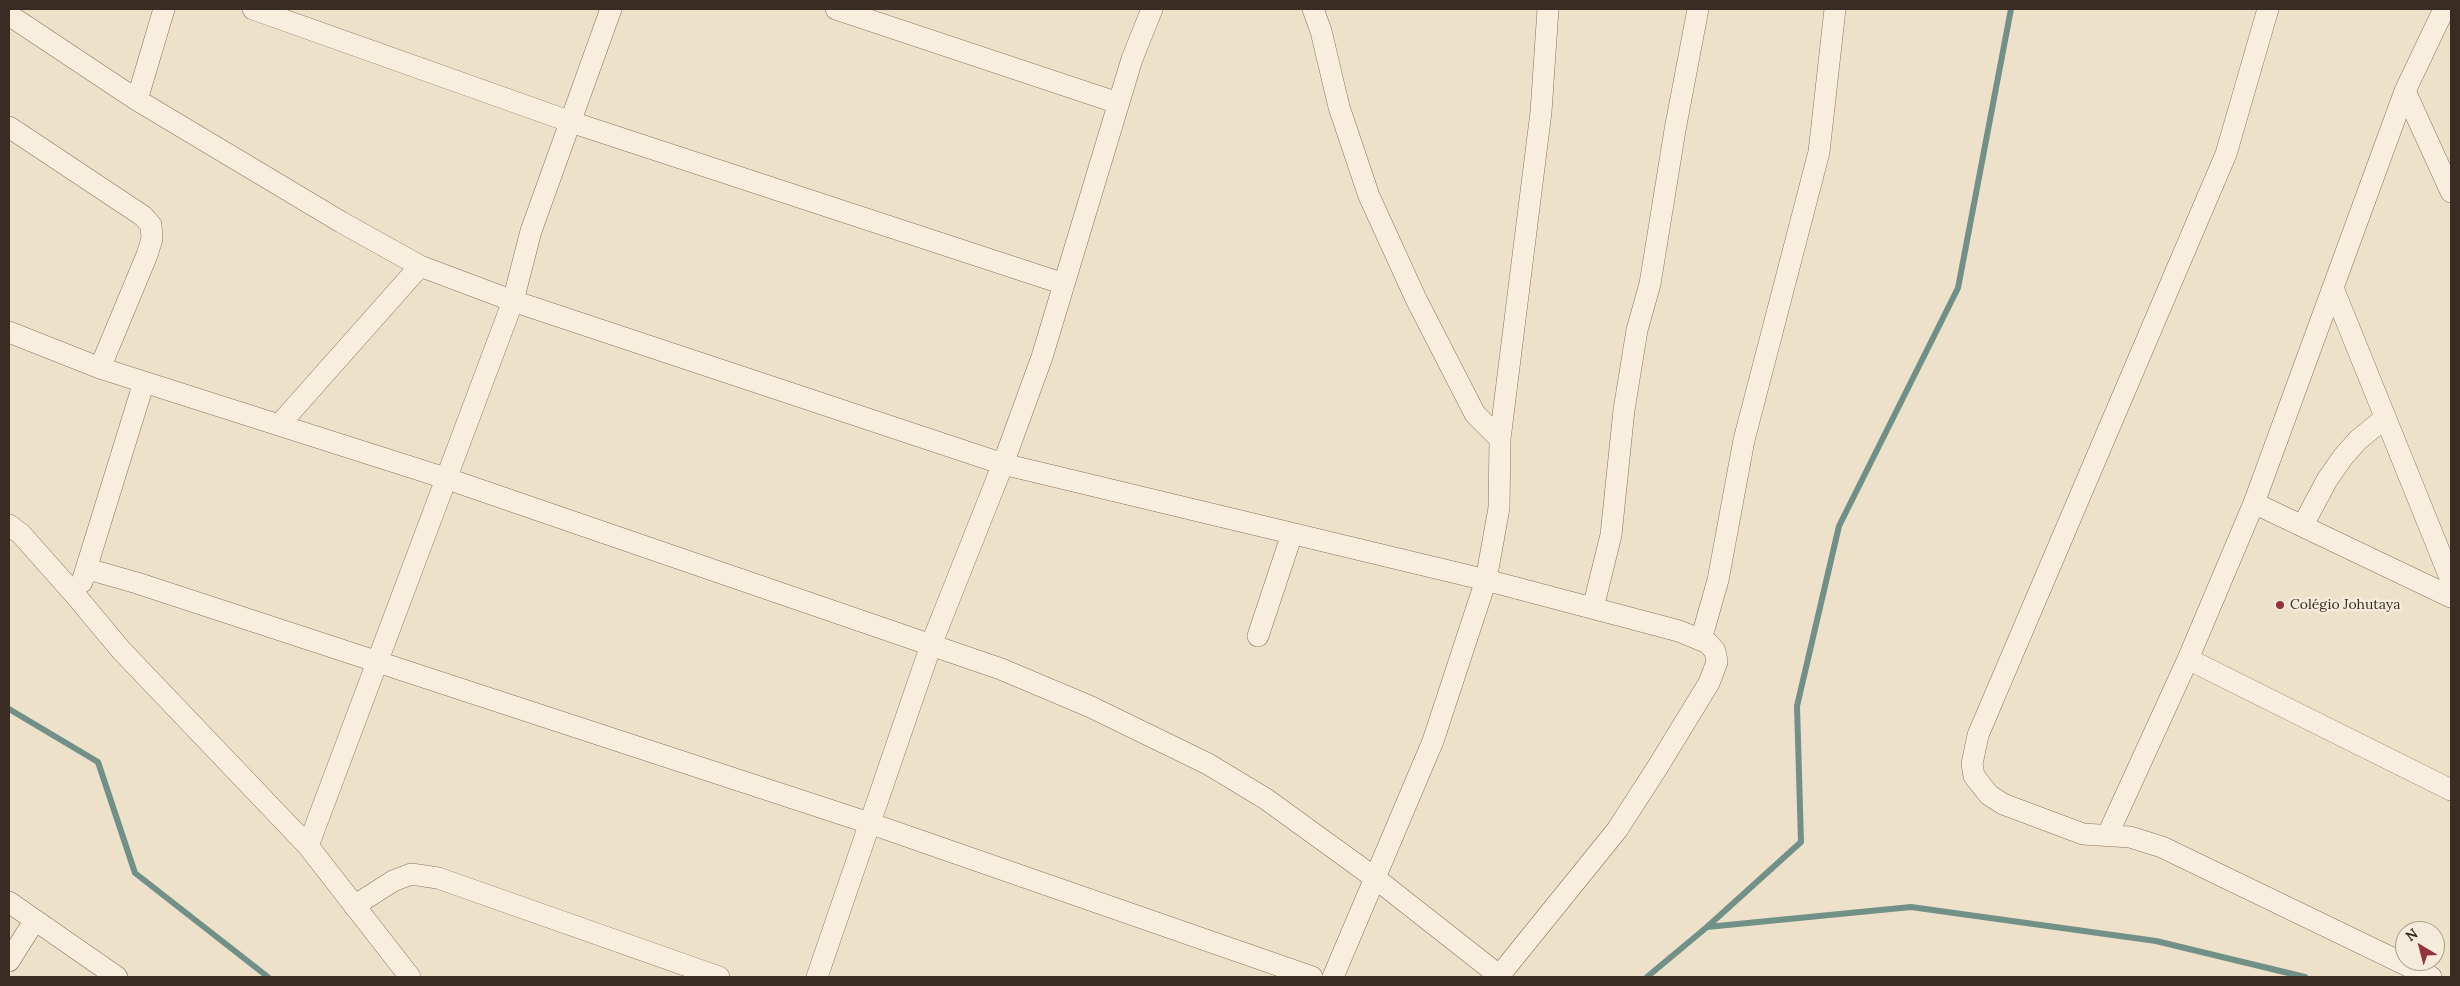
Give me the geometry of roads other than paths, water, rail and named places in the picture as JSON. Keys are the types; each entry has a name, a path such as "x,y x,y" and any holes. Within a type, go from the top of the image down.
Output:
{"street":[{"path":"137,100 164,9"},
{"path":"253,9 571,122 1064,284"},
{"path":"308,846 513,301 531,231 611,9"},
{"path":"836,9 1118,103"},
{"path":"817,977 931,645 1003,464 1042,357 1132,58 1152,9"},
{"path":"1313,9 1321,31 1339,107 1369,196 1416,299 1475,414 1500,439"},
{"path":"1333,977 1433,741 1486,580 1499,508 1500,439 1541,112 1548,9"},
{"path":"1593,608 1611,535 1624,410 1638,330 1650,284 1675,130 1698,9"},
{"path":"1701,640 1718,580 1744,440 1820,152 1835,9"},
{"path":"2268,9 2226,154 1978,735 1972,764 1974,776 1989,795 2003,804 2083,834 2108,834 2130,837 2162,847 2431,977"},
{"path":"2108,834 2188,659 2254,503 2405,91 2444,9"},
{"path":"9,15 137,100 341,222 420,266 513,301 1003,464 1486,580 1679,631 1701,640 1715,651 1717,662 1709,683 1691,715 1617,830 1500,976 1374,878 1266,799 1208,764 1082,704 1000,669 931,645 445,478 100,368 9,332"},
{"path":"2405,91 2451,192"},
{"path":"9,127 113,195 143,216 151,225 152,238 147,256 100,368"},
{"path":"278,425 420,266"},
{"path":"2333,288 2451,580"},
{"path":"76,596 88,569 144,382"},
{"path":"2303,525 2327,480 2343,457 2358,440 2385,418"},
{"path":"2254,503 2451,597"},
{"path":"9,525 20,534 76,596 121,650 308,846 410,977"},
{"path":"1258,636 1292,534"},
{"path":"88,569 869,823 1312,977"},
{"path":"2188,659 2451,790"},
{"path":"354,906 393,881 412,874 438,878 719,977"},
{"path":"9,902 117,977"},
{"path":"9,961 35,920"}],"waterway":[{"path":"1707,927 1801,842 1797,706 1839,526 1958,288 2011,9"},
{"path":"9,709 98,762 135,873 268,977"},
{"path":"1647,977 1707,927 1911,907 2156,941 2305,977"}],"place":[{"name":"Colégio Johutaya","path":"2280,605"}]}
